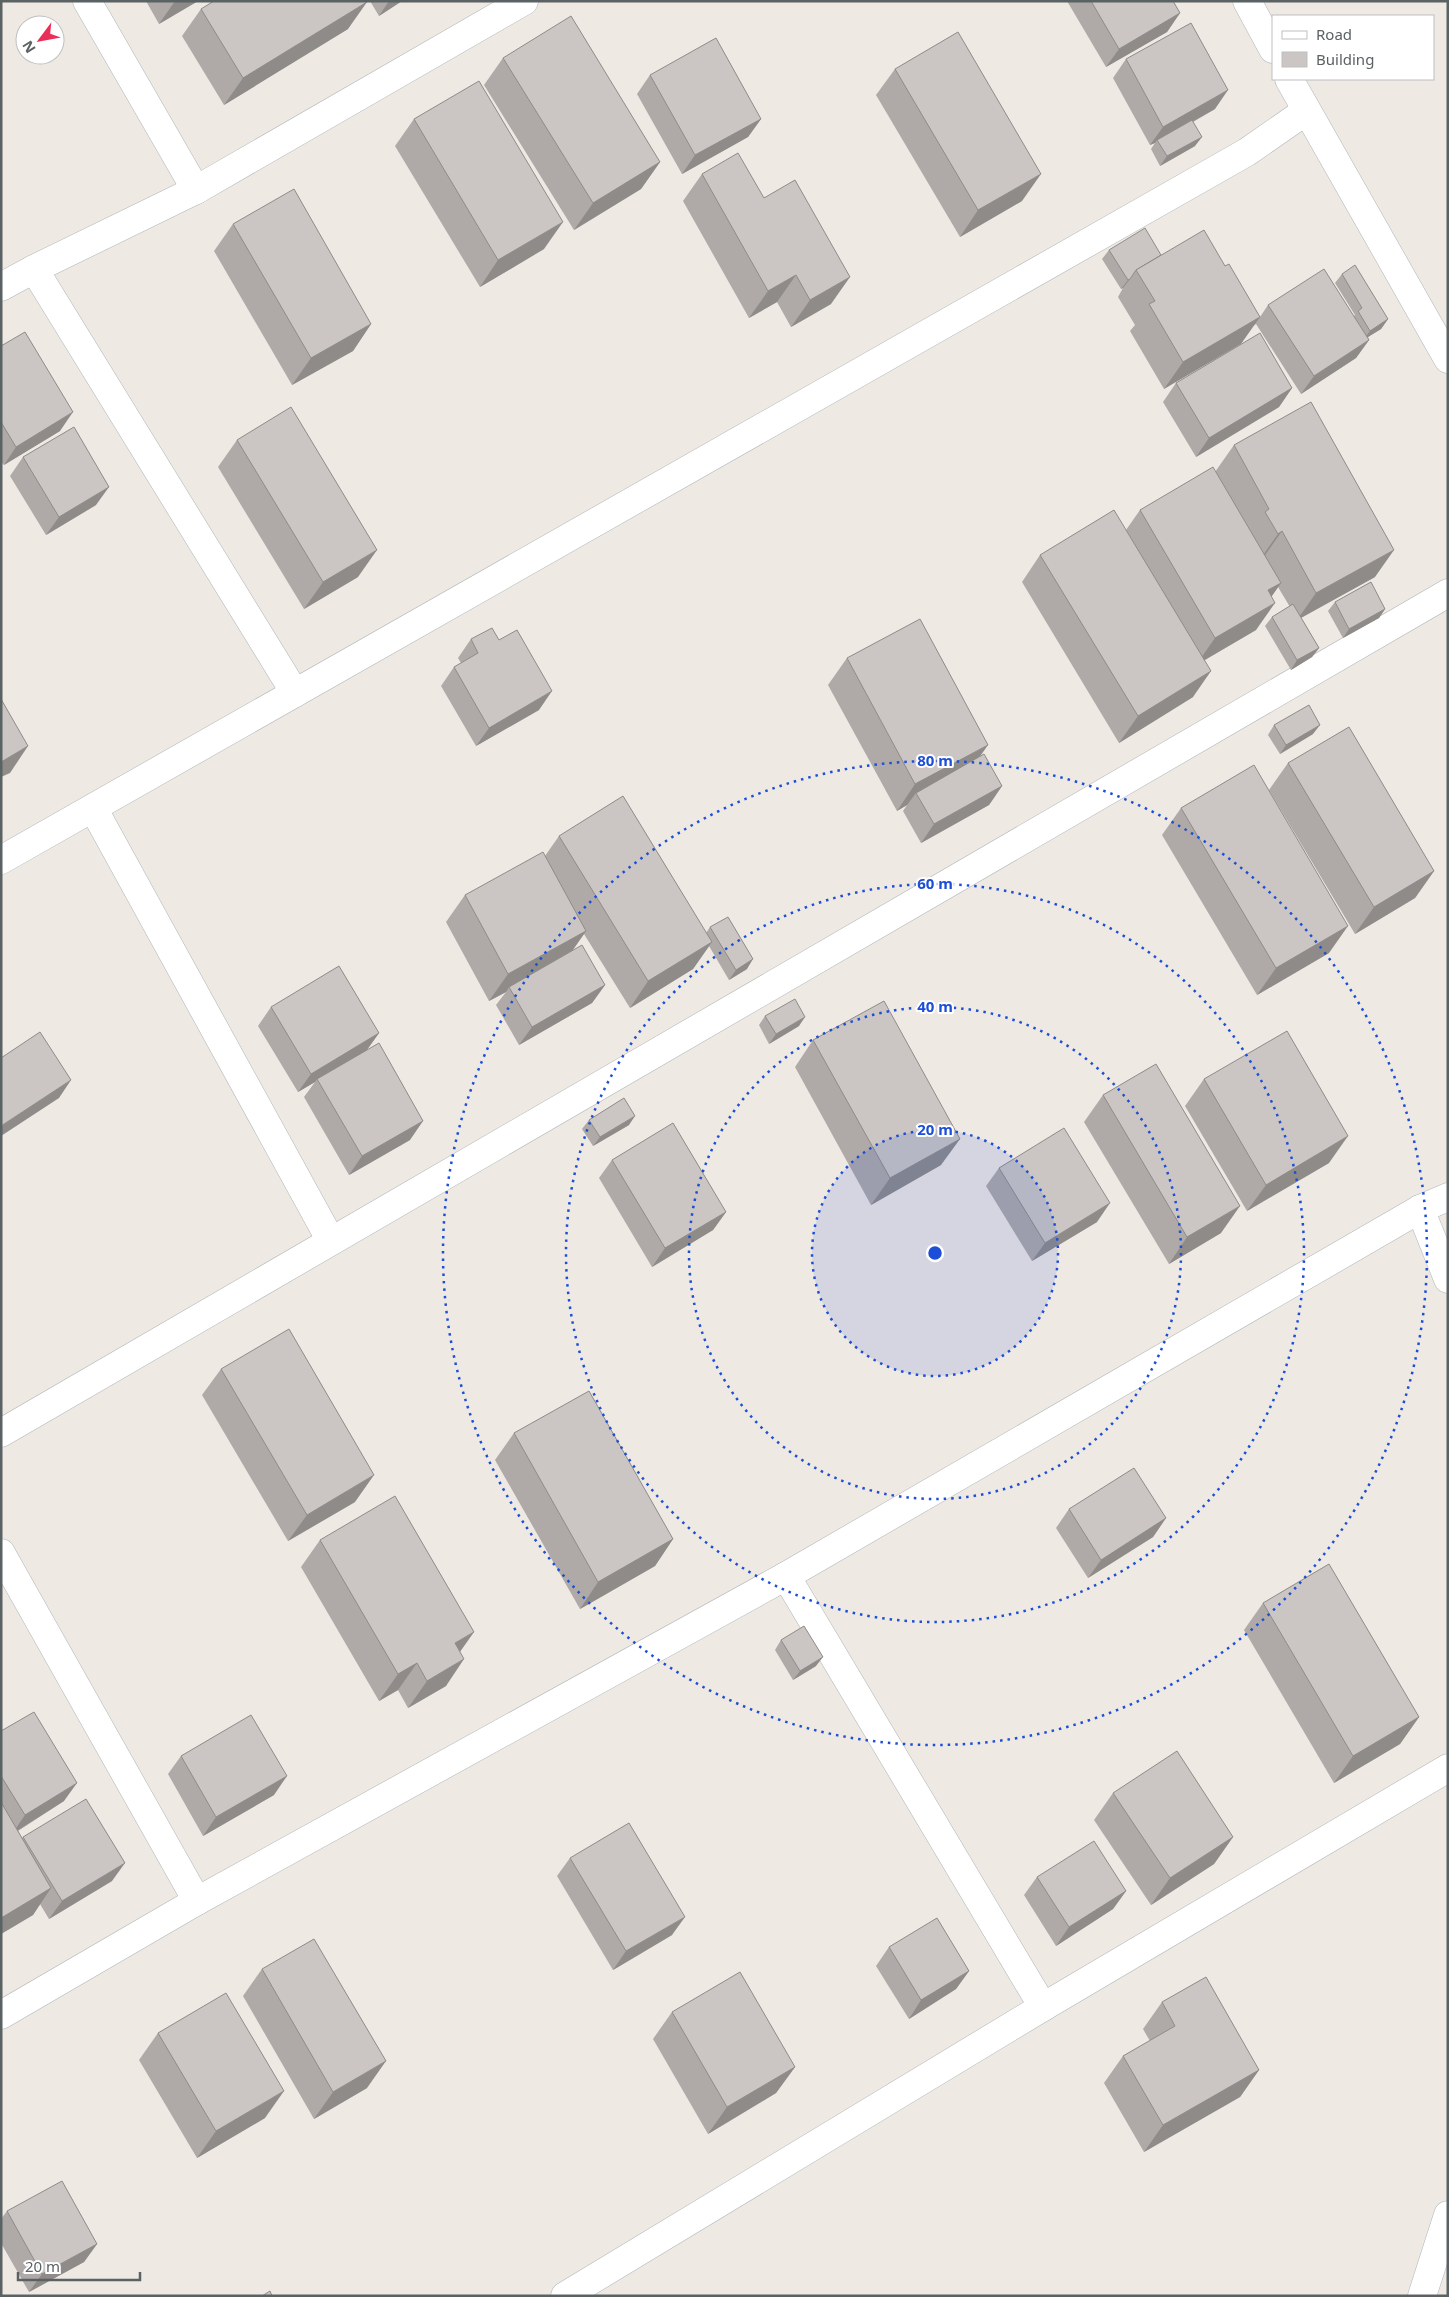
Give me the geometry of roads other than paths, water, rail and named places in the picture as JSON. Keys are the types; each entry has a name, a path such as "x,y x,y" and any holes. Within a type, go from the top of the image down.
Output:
{"street":[{"path":"87,1 196,190"},
{"path":"1,287 196,190 524,1"},
{"path":"1247,1 1272,47"},
{"path":"1290,80 1448,359"},
{"path":"1,860 1247,152 1306,111"},
{"path":"34,269 295,694"},
{"path":"1,1433 1448,593"},
{"path":"93,808 331,1241"},
{"path":"1,2015 197,1900 786,1576 1420,1209 1448,1197"},
{"path":"1420,1209 1448,1279"},
{"path":"1,1553 197,1900"},
{"path":"786,1576 1043,2007"},
{"path":"565,2296 1043,2007 1448,1768"},
{"path":"1422,2296 1448,2215"}]}
